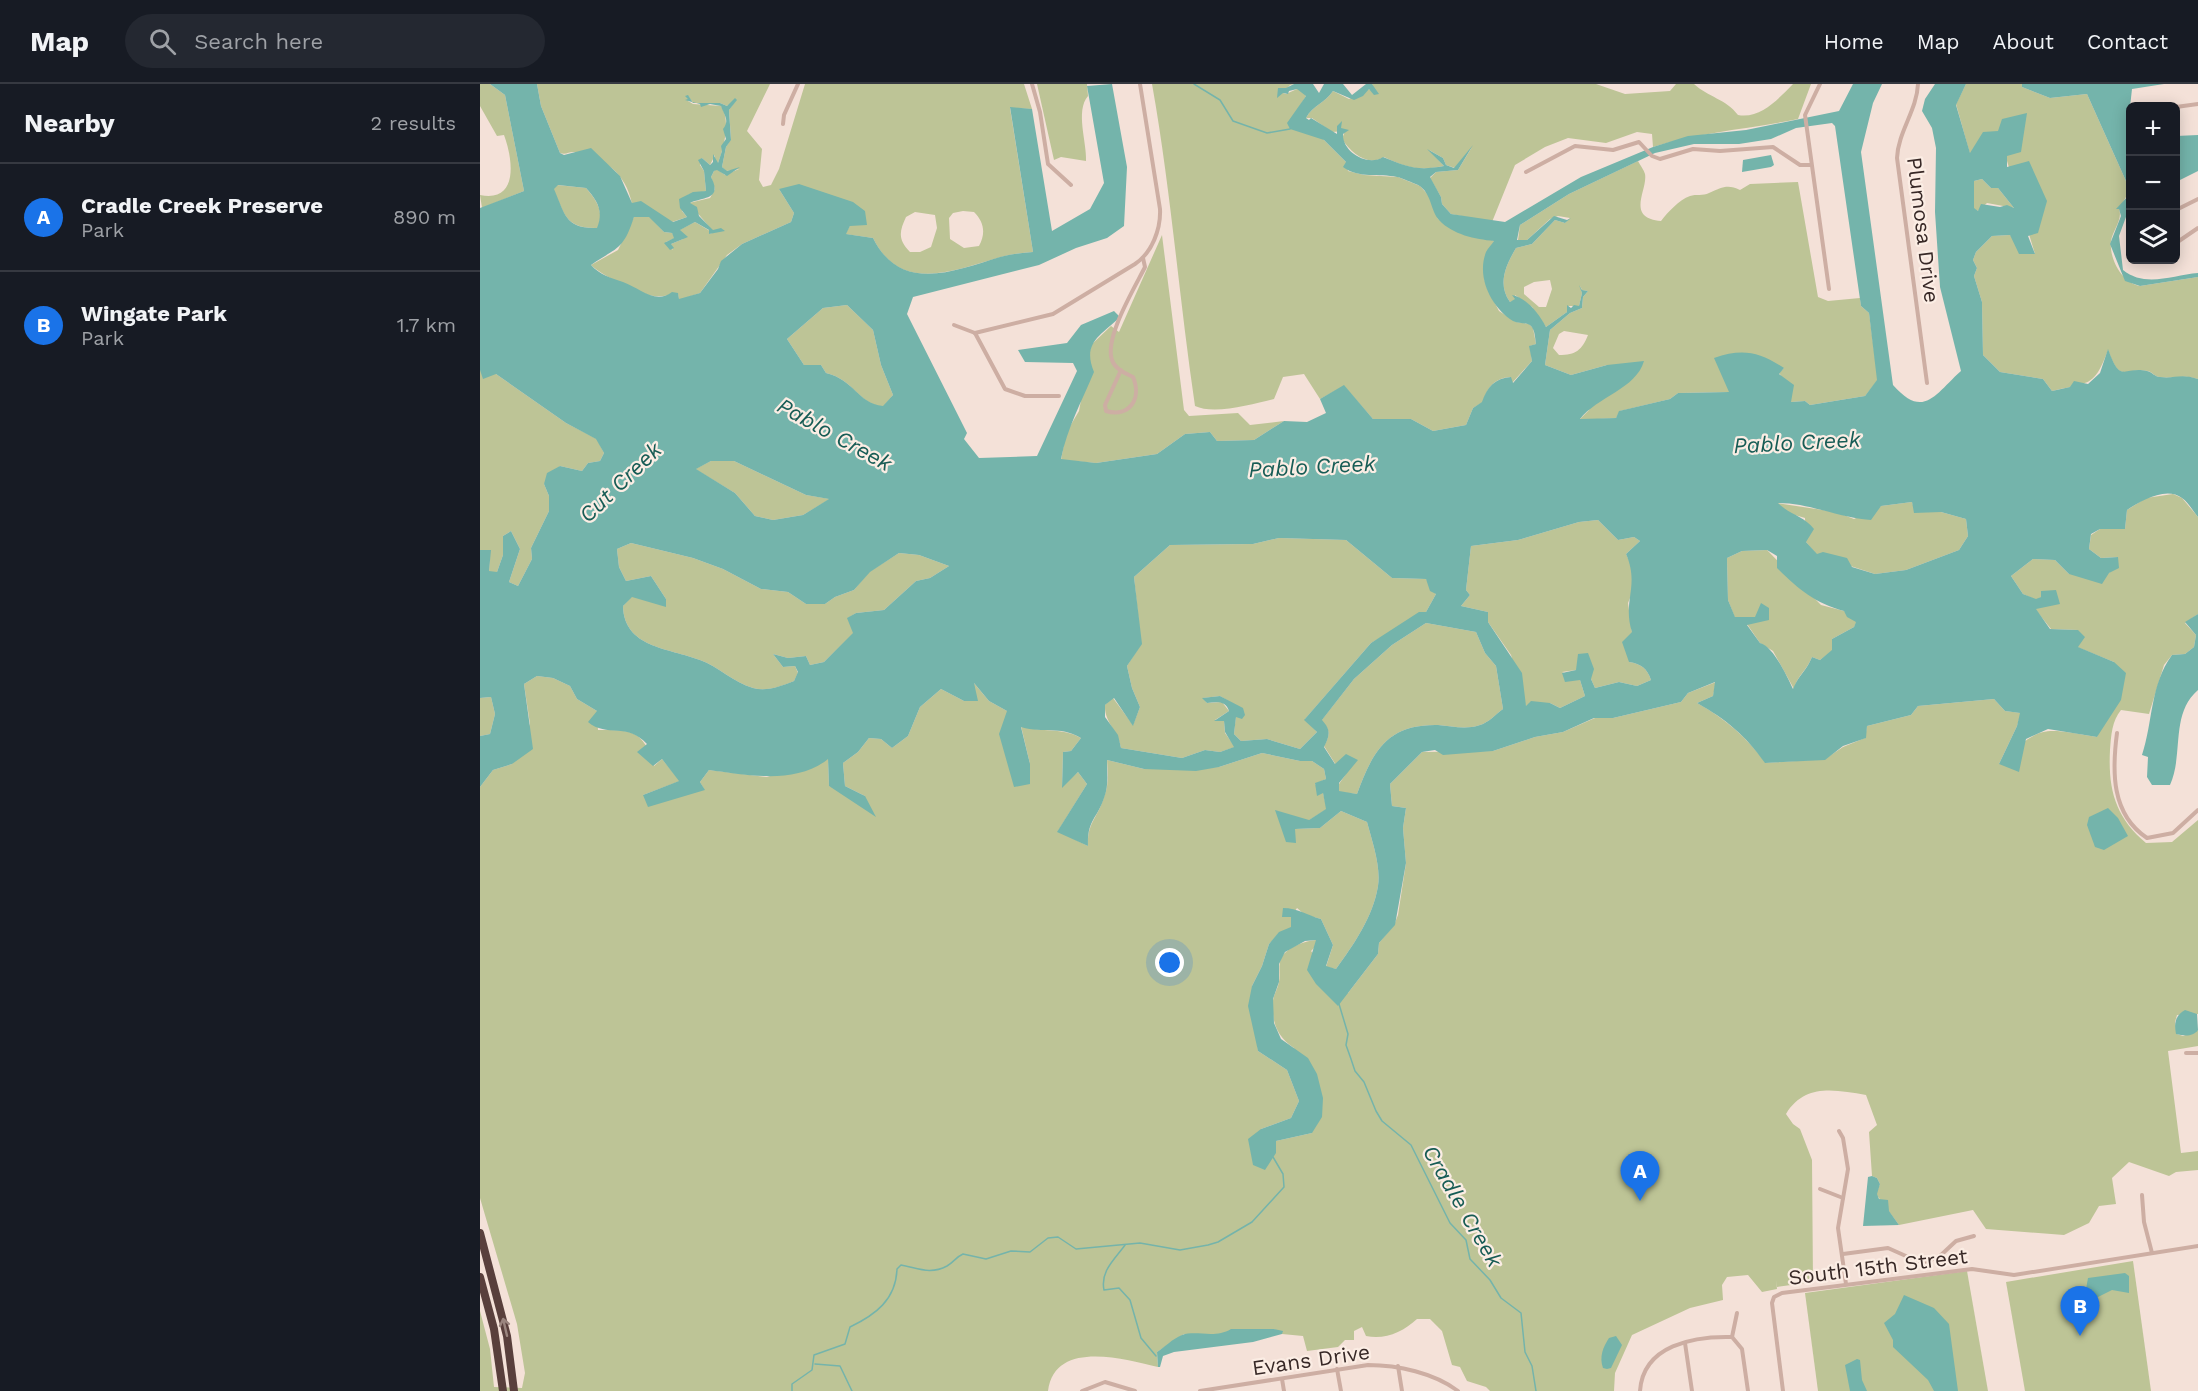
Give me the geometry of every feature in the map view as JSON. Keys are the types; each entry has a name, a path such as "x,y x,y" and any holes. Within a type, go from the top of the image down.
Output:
{"highway":[{"path":"480,1233 507,1336 514,1388"},
{"path":"480,1276 494,1329 502,1387"}],"street":[{"path":"783,124 784,115 798,84"},
{"path":"1032,84 1040,112 1048,164 1071,185"},
{"path":"954,325 975,333 1053,314 1143,258 1159,226 1160,209 1140,84"},
{"path":"1820,84 1806,115 1828,289"},
{"name":"Plumosa Drive","path":"1918,84 1915,105 1898,147 1897,158 1927,382"},
{"path":"2180,106 2198,104"},
{"path":"1526,172 1575,146 1602,150 1639,142 1652,156 1660,159 1693,148 1720,151 1773,147 1800,165 1811,165"},
{"path":"2180,208 2198,199"},
{"path":"2180,240 2198,228"},
{"path":"1121,370 1105,405 1106,411 1112,413 1127,410 1137,395 1133,378 1112,361 1113,338 1145,267 1143,258"},
{"path":"975,333 1005,389 1025,396 1059,396"},
{"path":"2117,733 2114,788 2136,831 2147,838 2173,833 2198,810"},
{"path":"2186,1053 2198,1053"},
{"path":"1839,1131 1848,1169 1838,1228 1846,1284"},
{"path":"1820,1189 1844,1198"},
{"path":"2142,1195 2152,1253"},
{"path":"1843,1254 1888,1248 1917,1261 1927,1262 1941,1255 1956,1241 1974,1236"},
{"name":"South 15th Street","path":"1783,1391 1772,1303 1775,1297 1782,1293 1972,1269 2014,1275 2198,1246"},
{"path":"1732,1337 1737,1313"},
{"path":"1640,1391 1649,1363 1665,1349 1685,1343 1732,1337"},
{"path":"1732,1337 1742,1349 1748,1391"},
{"path":"1685,1343 1692,1391"},
{"name":"Evans Drive","path":"1200,1391 1368,1365 1398,1366 1458,1390"},
{"path":"1398,1366 1402,1391"},
{"path":"1337,1370 1341,1391"},
{"path":"1282,1379 1284,1391"},
{"path":"1083,1391 1105,1382 1135,1391"}],"green space":[{"path":"480,84 490,84 505,95 524,191 482,208 480,195 493,196 501,192 507,186 511,167 504,135 497,136 480,106"},
{"path":"537,84 770,84 747,131 762,149 759,180 763,187 771,185 779,169 805,84 1024,84 1032,109 1010,108 1033,252 1005,256 947,272 930,274 913,272 898,267 885,256 873,238 845,234 850,226 779,189 794,213 791,222 742,244 727,255 700,293 679,300 678,294 648,295 612,279 591,265 618,250 634,217 650,217 664,232 672,233 675,238 666,242 673,250 671,244 683,239 679,230 695,222 710,231 709,234 722,230 712,230 689,203 710,198 715,189 711,177 714,171 717,169 725,175 739,169 726,171 722,167 726,147 731,139 729,110 736,100 727,106 720,103 693,103 688,96 688,101 693,104 721,106 726,119 726,134 718,163 715,163 715,155 710,165 702,158 700,165 704,171 706,191 690,194 684,198 681,201 682,211 687,217 672,222 632,204 619,175 604,162 585,154 560,153 541,106","holes":["915,212 935,215 937,228 931,247 920,252 910,252 903,244 901,236 906,217","974,212 980,220 983,232 979,246 964,248 950,239 949,218 953,213"]},
{"path":"1037,84 1087,84 1088,96 1082,110 1086,161 1061,157 1054,160"},
{"path":"1152,84 1294,84 1283,93 1286,94 1301,89 1306,96 1296,112 1346,162 1348,171 1364,175 1398,177 1420,186 1430,197 1438,219 1494,241 1484,278 1487,288 1499,311 1516,322 1529,324 1533,328 1536,344 1530,346 1532,361 1512,383 1510,377 1492,384 1483,402 1473,408 1466,425 1433,431 1411,419 1373,419 1344,386 1320,399 1304,374 1283,377 1274,399 1223,409 1195,406"},
{"path":"1372,84 1596,84 1625,94 1670,91 1676,84 1694,84 1728,105 1738,115 1746,115 1762,111 1793,84 1811,84 1798,119 1707,134 1653,147 1652,134 1637,132 1606,143 1568,138 1545,147 1515,165 1492,222 1451,214 1442,204 1441,197 1430,178 1436,172 1458,170 1472,147 1455,168 1446,165 1443,158 1429,150 1444,166 1420,168 1407,166 1384,157 1378,160 1366,159 1355,153 1342,139 1345,131 1332,132 1312,118 1306,118 1333,91 1349,99 1369,89 1375,93"},
{"path":"1966,84 2022,84 2022,87 2050,98 2087,94 2126,181 2126,197 2119,209 2119,221 2111,241 2112,255 2118,269 2128,280 2140,286 2198,277 2198,379 2158,377 2148,371 2140,370 2120,371 2116,368 2108,350 2099,371 2089,381 2052,391 2043,379 2000,372 1983,355 1982,302 1974,276 1977,268 1973,260 1976,252 1992,236 2010,235 2035,254 1998,131 1970,154 1956,104"},
{"path":"1638,161 1645,174 1641,209 1650,219 1661,221 1678,203 1690,196 1707,194 1725,187 1740,190 1750,184 1798,182 1818,297 1828,301 1860,298 1861,306 1869,313 1878,380 1865,396 1810,405 1805,401 1791,402 1785,381 1779,373 1784,368 1729,392 1678,393 1670,399 1620,411 1616,418 1579,420 1589,410 1607,365 1571,375 1545,365 1550,330 1570,313 1582,308 1583,297 1588,291 1582,290 1580,286 1582,293 1579,306 1568,306 1567,312 1546,327 1532,307 1515,295 1516,300 1510,302 1504,288 1506,268 1516,248 1532,244 1555,220 1565,223 1570,218 1558,216 1550,219 1527,240 1518,240 1520,225 1569,194","holes":["1550,280 1552,289 1546,307 1539,307 1524,294 1524,287 1534,282","1564,331 1588,335 1578,351 1559,355 1553,348 1559,334"]},
{"path":"1982,179 1991,188 1998,188 2014,208 1987,203 1978,211 1974,209 1974,181"},
{"path":"557,185 586,188 600,211 598,228 587,228 572,223 564,213 553,189"},
{"path":"1162,235 1184,410 1189,416 1238,413 1250,425 1284,421 1254,440 1217,441 1210,432 1185,434 1157,454 1096,463 1061,460 1066,433 1079,411 1091,345 1111,326 1119,332"},
{"path":"847,305 873,330 881,365 893,395 883,407 867,401 836,376 826,373 821,365 804,365 787,339 823,308"},
{"path":"480,370 496,374 566,423 597,439 604,453 600,461 588,463 582,471 560,466 544,484 549,496 549,511 531,548 532,559 518,586 509,582 520,549 511,531 503,536 503,555 497,572 489,572 490,550 480,550"},
{"path":"711,461 734,461 806,495 830,499 803,515 773,520 755,516 735,493 695,469"},
{"path":"2173,494 2182,498 2198,517 2198,614 2185,623 2196,635 2194,647 2185,654 2172,655 2164,665 2149,714 2121,710 2112,728 2110,777 2120,812 2135,833 2146,843 2172,842 2198,820 2198,1014 2177,1015 2175,1022 2177,1034 2183,1036 2198,1030 2198,1046 2168,1051 2181,1153 2198,1151 2198,1170 2176,1172 2169,1176 2129,1162 2112,1178 2116,1204 2099,1206 2089,1223 2064,1235 1986,1229 1973,1210 1899,1225 1876,1194 1880,1184 1877,1178 1872,1176 1869,1132 1877,1125 1866,1095 1832,1091 1811,1093 1802,1097 1786,1114 1800,1129 1812,1160 1813,1282 1777,1287 1776,1280 1777,1289 1762,1292 1748,1275 1727,1277 1722,1285 1723,1300 1690,1308 1632,1335 1615,1373 1614,1391 1490,1391 1486,1387 1467,1381 1460,1367 1452,1365 1442,1331 1430,1319 1417,1319 1406,1328 1387,1336 1366,1336 1362,1327 1354,1331 1354,1340 1345,1340 1338,1347 1307,1351 1303,1336 1282,1334 1274,1329 1208,1335 1184,1334 1157,1352 1158,1367 1110,1357 1077,1358 1063,1364 1053,1375 1048,1391 480,1391 480,1311 490,1349 494,1387 522,1388 525,1373 517,1324 480,1198 480,787 493,770 512,764 530,724 524,684 537,676 553,678 570,686 577,699 597,711 598,730 635,734 646,745 654,766 662,759 680,781 643,795 704,789 700,782 709,770 767,777 828,758 829,786 865,796 845,786 843,763 858,752 869,738 881,739 892,748 908,736 920,707 941,689 964,701 973,682 989,701 1007,711 1030,764 1021,726 1067,732 1081,738 1071,751 1063,752 1062,786 1078,772 1087,784 1058,831 1088,846 1089,831 1107,788 1107,760 1144,769 1219,767 1262,753 1300,761 1312,761 1324,769 1326,779 1315,784 1323,793 1327,809 1295,829 1320,828 1341,811 1367,822 1379,878 1372,909 1356,940 1336,969 1326,967 1333,945 1321,919 1305,915 1297,908 1291,917 1291,928 1279,933 1269,944 1252,986 1258,1051 1287,1070 1299,1101 1291,1118 1261,1129 1276,1141 1312,1133 1294,1048 1279,1034 1274,1022 1273,1000 1279,982 1281,959 1292,947 1316,940 1316,946 1311,951 1348,993 1378,954 1379,943 1394,925 1398,915 1406,863 1403,828 1406,808 1392,806 1390,784 1422,752 1493,751 1535,737 1563,732 1595,718 1613,718 1681,702 1688,693 1716,682 1713,696 1697,703 1735,729 1766,763 1825,759 1843,747 1865,738 1867,726 1911,715 1918,706 1994,699 2005,711 2021,713 1999,764 2025,742 2043,732 2064,732 2097,737 2114,662 2077,647 2078,630 2051,629 2035,609 2041,597 2036,600 2023,594 2011,576 2033,559 2055,560 2069,574 2109,573 2117,563 2117,557 2101,558 2089,549 2091,535 2100,529 2125,529 2127,510 2146,498"},
{"path":"1912,502 1915,512 1941,512 1966,519 1968,536 1959,550 1906,570 1875,574 1817,555 1806,542 1805,518 1788,513 1777,503 1836,512 1854,519 1881,506"},
{"path":"1598,520 1618,540 1634,537 1640,541 1626,554 1633,569 1634,588 1628,603 1632,632 1629,662 1643,667 1651,680 1637,686 1619,682 1595,688 1591,679 1576,670 1562,672 1580,680 1585,696 1560,708 1550,703 1526,707 1511,655 1488,622 1488,612 1461,606 1470,595 1466,590 1471,546 1518,540 1579,522"},
{"path":"1279,538 1346,540 1392,578 1426,579 1436,594 1426,612 1371,643 1305,719 1317,732 1300,749 1267,739 1241,741 1234,734 1237,706 1220,696 1203,698 1207,703 1222,702 1229,711 1215,720 1224,721 1225,733 1235,747 1220,752 1205,750 1182,758 1121,748 1105,711 1105,705 1113,698 1133,725 1140,707 1132,688 1127,666 1141,644 1134,577 1170,545 1253,544"},
{"path":"631,543 693,558 723,569 761,589 788,592 806,604 825,604 835,597 854,590 869,572 899,553 919,555 949,566 930,578 916,581 884,610 856,613 848,618 854,633 824,662 810,665 806,656 788,658 773,654 783,667 795,666 798,673 794,681 789,683 774,688 758,689 746,686 707,663 650,644 631,630 625,620 623,606 632,596 666,606 666,599 651,576 626,581 619,567 617,549"},
{"path":"1767,550 1821,605 1844,611 1857,621 1854,627 1832,639 1833,650 1820,660 1812,657 1794,689 1773,651 1760,643 1747,624 1755,617 1735,618 1728,600 1727,558 1742,551"},
{"path":"1426,623 1476,632 1485,653 1496,666 1503,709 1483,724 1475,726 1438,725 1406,729 1385,743 1376,753 1357,794 1338,792 1339,784 1346,774 1336,765 1324,746 1328,733 1327,727 1321,721 1354,679 1392,645"},
{"path":"491,697 495,714 490,734 480,736 480,698"},
{"path":"2133,1261 2151,1391 2025,1391 2006,1282"},
{"path":"1967,1271 1988,1391 1818,1391 1805,1293"}],"water":[{"path":"490,84 537,84 541,106 560,153 564,155 591,148 620,176 632,203 641,201 673,222 687,217 680,208 679,199 693,192 706,191 704,171 698,160 702,158 710,165 713,162 713,154 718,163 722,151 721,146 726,139 723,129 726,120 721,106 710,104 701,107 696,103 720,103 727,106 735,98 737,100 729,110 731,140 726,147 722,167 727,171 740,167 727,176 717,170 714,171 711,177 715,190 713,194 690,203 697,207 699,216 713,230 721,228 725,231 709,234 709,230 695,222 680,230 688,237 671,244 674,248 670,250 664,243 674,238 672,233 664,232 649,217 634,217 626,236 618,247 591,265 602,274 648,294 660,297 672,292 678,293 679,299 700,293 718,269 721,261 742,244 791,222 794,213 779,189 799,184 853,202 865,211 867,225 850,226 846,234 873,238 885,255 898,267 913,272 930,274 947,272 1004,256 1033,252 1010,107 1032,109 1052,231 1090,209 1104,183 1087,86 1112,84 1127,167 1124,226 1107,238 1076,248 1039,265 913,297 907,314 967,433 964,439 979,458 1037,456 1077,371 1073,363 1025,362 1018,350 1067,343 1081,325 1114,311 1120,317 1100,335 1092,347 1090,354 1094,372 1071,425 1061,459 1096,463 1157,454 1185,434 1210,432 1217,441 1254,440 1284,421 1307,422 1326,413 1320,399 1344,385 1373,419 1411,419 1433,431 1466,425 1473,408 1482,402 1492,384 1500,379 1511,377 1513,383 1532,361 1529,346 1536,344 1531,326 1513,321 1505,315 1493,300 1485,282 1483,262 1486,252 1494,241 1465,235 1445,225 1436,216 1426,192 1418,185 1402,178 1349,171 1343,167 1346,162 1324,140 1290,129 1287,123 1306,96 1297,89 1289,91 1288,94 1283,93 1277,98 1278,88 1286,88 1294,84 1313,84 1319,93 1324,84 1343,84 1352,95 1366,84 1372,84 1379,94 1374,95 1369,89 1363,96 1354,100 1333,91 1306,118 1309,120 1311,118 1337,134 1337,126 1342,121 1341,128 1349,130 1343,134 1347,147 1363,159 1377,160 1383,157 1406,166 1419,168 1444,166 1427,149 1443,158 1446,165 1454,168 1473,145 1458,170 1436,172 1430,177 1441,197 1442,204 1451,214 1505,222 1581,177 1653,147 1688,136 1746,130 1839,111 1853,84 1882,84 1873,103 1861,152 1893,385 1913,401 1929,400 1961,371 1940,287 1935,212 1936,148 1932,128 1922,111 1925,99 1935,84 1966,84 1956,105 1970,153 1983,132 1998,131 2002,119 2027,113 2021,152 2007,156 2007,167 2029,161 2047,201 2038,233 2028,236 2035,254 2019,254 2010,235 1992,236 1976,252 1973,260 1977,268 1974,276 1982,302 1983,355 2000,372 2043,379 2052,391 2070,387 2074,381 2088,384 2100,373 2108,349 2116,367 2123,372 2139,370 2158,377 2187,376 2198,379 2198,517 2182,498 2176,495 2161,494 2146,499 2127,510 2125,529 2100,529 2091,534 2089,549 2101,558 2118,557 2119,568 2109,573 2102,584 2069,574 2055,560 2033,559 2011,576 2023,594 2036,599 2041,597 2041,591 2056,590 2060,604 2036,609 2050,629 2078,630 2085,637 2078,647 2114,662 2126,673 2121,700 2097,737 2048,729 2026,739 2019,772 1999,764 2017,726 2020,713 2005,711 1994,699 1918,706 1911,715 1867,726 1866,738 1843,746 1825,760 1765,763 1735,729 1697,703 1713,696 1715,682 1688,693 1681,702 1613,718 1594,718 1563,732 1535,737 1493,751 1443,755 1435,750 1422,752 1390,784 1392,806 1406,808 1403,828 1406,863 1395,925 1379,943 1378,954 1338,1006 1316,984 1307,970 1316,940 1305,941 1285,952 1279,964 1279,982 1273,999 1274,1023 1281,1039 1308,1058 1317,1074 1323,1098 1322,1117 1312,1133 1276,1141 1276,1153 1265,1170 1253,1165 1248,1139 1261,1129 1291,1118 1299,1101 1287,1070 1258,1051 1248,1006 1252,986 1269,944 1279,932 1291,927 1291,917 1282,917 1283,908 1298,910 1321,919 1333,945 1326,966 1336,969 1356,940 1372,909 1379,878 1367,822 1341,811 1320,828 1295,829 1296,843 1286,842 1275,810 1309,820 1326,809 1323,793 1317,796 1315,783 1326,779 1324,769 1312,761 1300,761 1262,753 1219,767 1196,771 1144,769 1107,760 1106,793 1089,830 1088,846 1057,832 1087,784 1078,772 1062,788 1063,752 1071,751 1081,738 1065,732 1021,727 1030,764 1030,784 1014,787 999,734 1007,711 989,701 974,683 978,701 964,701 941,689 920,707 908,736 892,748 881,739 869,738 858,752 843,763 845,786 865,796 876,817 829,786 828,759 815,767 786,775 755,776 709,770 700,782 705,790 648,807 643,795 679,781 662,759 653,766 637,752 647,744 640,737 595,727 588,722 597,711 577,699 570,686 553,678 537,676 524,684 533,749 512,764 493,770 480,787 480,736 490,734 495,714 491,697 480,698 480,550 491,550 489,571 497,572 503,555 503,536 511,531 520,549 509,582 518,586 532,559 531,548 549,511 549,496 544,484 547,473 560,466 582,471 588,463 600,461 604,453 596,439 566,423 496,374 483,379 480,370 480,208 524,191 505,95","holes":["1832,123 1835,126 1861,306 1869,313 1877,380 1865,396 1810,405 1805,401 1791,402 1794,385 1779,374 1784,368 1759,355 1734,353 1714,358 1729,392 1678,393 1670,399 1619,411 1616,418 1580,419 1587,411 1633,379 1640,371 1644,361 1607,365 1571,375 1545,365 1550,330 1570,313 1582,308 1583,297 1588,291 1582,290 1579,285 1582,293 1579,306 1574,305 1571,308 1567,305 1567,312 1546,327 1523,299 1512,295 1515,299 1510,302 1504,288 1504,275 1516,248 1532,244 1555,220 1565,223 1571,218 1567,220 1554,216 1527,240 1517,240 1520,225 1569,194 1655,153 1694,144 1739,144 1771,139 1796,128","1982,179 1991,188 1998,188 2014,208 2007,205 2000,207 1981,204 1978,211 1974,208 1974,181","558,185 586,188 598,206 600,216 597,228 578,226 572,223 564,213 554,189","847,305 873,330 881,365 893,395 883,406 867,401 836,376 826,373 821,365 804,365 787,339 823,308","711,461 734,461 806,495 829,499 803,515 773,520 755,516 735,493 696,469","1912,502 1914,513 1941,512 1966,519 1968,536 1959,550 1906,570 1875,574 1852,567 1847,558 1823,552 1817,554 1806,542 1814,529 1806,521 1778,503 1802,505 1871,520 1881,506","1598,520 1618,540 1634,537 1640,541 1626,554 1631,575 1629,621 1632,632 1622,642 1629,662 1643,667 1651,680 1637,686 1619,682 1595,688 1591,679 1594,669 1588,653 1578,654 1576,670 1562,673 1565,682 1580,680 1585,696 1560,708 1550,703 1531,701 1526,706 1522,673 1488,622 1488,612 1461,606 1470,595 1466,590 1471,546 1518,540 1579,522","1279,538 1346,540 1392,578 1426,579 1430,591 1436,594 1426,612 1419,612 1371,643 1304,720 1317,732 1300,749 1267,739 1241,741 1234,734 1236,717 1242,719 1245,715 1243,708 1220,696 1202,698 1207,703 1220,702 1228,707 1229,711 1214,721 1224,721 1225,732 1234,747 1220,752 1205,750 1182,758 1121,748 1118,735 1105,717 1105,705 1114,698 1133,726 1140,707 1132,688 1127,666 1142,644 1134,577 1170,545 1253,544","631,543 693,558 723,569 761,589 788,592 806,604 825,604 835,597 854,590 870,572 899,553 919,555 949,566 930,578 916,581 884,610 856,613 847,618 853,633 824,662 810,665 806,656 788,658 773,654 783,667 795,666 798,672 794,681 763,689 746,686 707,663 662,649 640,638 625,620 623,606 632,597 666,607 666,599 651,576 626,581 619,567 617,549","1767,550 1777,556 1777,568 1800,589 1824,604 1844,611 1847,617 1856,622 1854,627 1832,639 1832,650 1820,660 1812,657 1793,689 1775,655 1760,643 1747,625 1769,620 1769,608 1761,603 1755,617 1735,617 1728,600 1727,558 1742,551","1426,623 1476,632 1485,653 1496,666 1503,709 1483,724 1475,726 1438,725 1406,729 1395,735 1376,753 1357,794 1339,791 1339,783 1358,760 1346,754 1335,764 1324,747 1329,733 1322,720 1354,679 1392,645"]},
{"path":"2022,84 2164,84 2132,89 2131,102 2126,102 2126,181 2087,94 2050,98 2022,87"},
{"path":"2198,135 2198,171 2180,180 2180,156 2180,136"},
{"path":"1771,155 1774,165 1771,167 1742,172 1743,160"},
{"path":"2126,198 2126,217 2119,236 2123,270 2140,278 2150,279 2198,273 2198,277 2140,286 2125,281 2110,244 2121,216 2119,209 2116,209"},
{"path":"2198,614 2198,690 2189,700 2184,711 2170,785 2152,785 2147,777 2148,757 2142,755 2156,691 2172,655 2185,654 2194,647 2196,635 2185,622"},
{"path":"2108,808 2118,818 2128,836 2104,850 2095,847 2087,825 2089,817"},
{"path":"2185,1010 2197,1014 2198,1030 2191,1035 2176,1034 2176,1020"},
{"path":"1868,1177 1877,1178 1880,1184 1877,1194 1879,1199 1888,1200 1889,1211 1899,1225 1863,1226"},
{"path":"2125,1273 2129,1276 2129,1293 2112,1290 2098,1297 2089,1296 2086,1289 2088,1278"},
{"path":"1904,1295 1934,1308 1949,1324 1958,1391 1934,1391 1928,1380 1893,1347 1893,1340 1884,1323 1895,1314"},
{"path":"1231,1329 1283,1331 1282,1334 1253,1342 1174,1352 1163,1356 1160,1367 1158,1367 1157,1352 1178,1337 1188,1334 1219,1333"},
{"path":"1616,1336 1622,1345 1611,1368 1603,1368 1601,1360 1603,1349 1609,1338"},
{"path":"1857,1359 1860,1360 1862,1380 1867,1391 1850,1391 1845,1365"}],"waterway":[{"path":"1194,84 1220,100 1233,121 1267,133 1290,129"},
{"name":"Cradle Creek","path":"1339,1004 1348,1034 1346,1045 1355,1071 1364,1082 1376,1111 1382,1121 1411,1145 1450,1223 1466,1240 1470,1259 1490,1280 1501,1298 1521,1313 1525,1352 1532,1366 1536,1391"},
{"path":"792,1391 792,1384 812,1370 814,1355 845,1344 850,1327 876,1312 883,1305 893,1289 897,1269 901,1265 924,1270 941,1269 963,1254 986,1259 1011,1251 1030,1252 1048,1238 1058,1237 1076,1249 1140,1243 1180,1250 1208,1245 1218,1242 1252,1222 1284,1187 1283,1174 1273,1157"},
{"path":"1125,1245 1106,1271 1104,1290 1119,1288 1130,1300 1141,1338 1156,1356"},
{"path":"815,1364 840,1366 852,1391"}],"place":[{"name":"Cradle Creek Preserve","path":"1640,1201"},
{"name":"Wingate Park","path":"2080,1336"}],"water label":[{"name":"Pablo Creek","path":"835,434"},
{"name":"Pablo Creek","path":"1797,442"},
{"name":"Pablo Creek","path":"1312,466"},
{"name":"Cut Creek","path":"620,482"}]}
